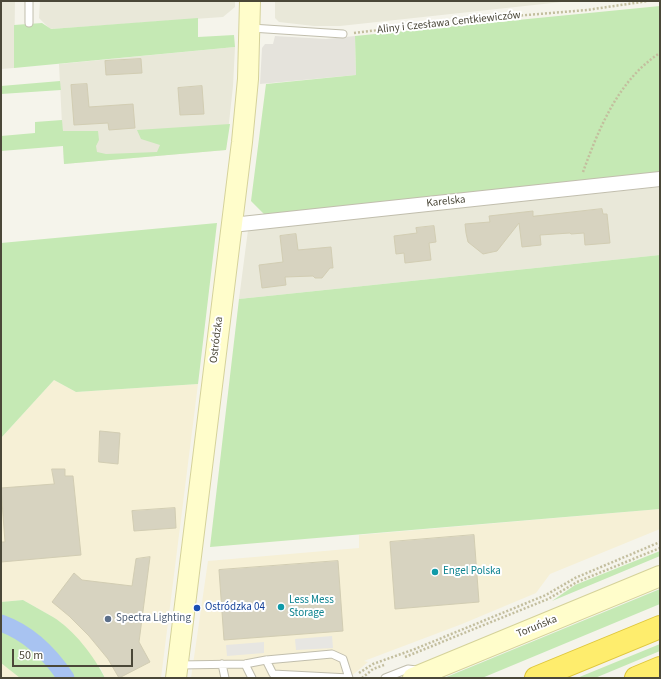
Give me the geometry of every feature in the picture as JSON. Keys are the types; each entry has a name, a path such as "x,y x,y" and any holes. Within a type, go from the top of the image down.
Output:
{"highway":[{"path":"536,678 660,627"},
{"path":"636,678 660,668"}],"street":[{"name":"Ostródzka","path":"177,672 245,110 250,1"},
{"name":"Karelska","path":"232,225 660,179"},
{"name":"Toruńska","path":"413,678 660,576"}],"lane":[{"path":"29,1 29,22"},
{"path":"249,28 343,34"},
{"path":"177,672 222,664 245,664 266,660 332,654 343,659 349,678 273,674 266,660"},
{"path":"222,664 226,678"},
{"path":"245,664 252,678"},
{"path":"385,678 408,669 431,670"}],"path":[{"name":"Aliny i Czesława Centkiewiczów","path":"343,34 454,21 588,10 648,1"},
{"path":"577,188 593,144 624,86 649,60 660,53"},
{"path":"357,674 373,664 415,649 546,595 575,578 660,542"},
{"path":"362,678 375,668 416,653 548,599 577,582 660,548"}],"shaded area":[{"path":"1,1 15,1 14,68 1,69"},
{"path":"40,1 235,1 235,7 223,17 50,29 39,18"},
{"path":"275,1 571,1 340,26 314,26 279,22 275,18"},
{"path":"275,36 326,39 355,36 356,75 260,84 262,48 265,44 273,44"},
{"path":"235,47 233,86 226,150 64,164 59,64"},
{"path":"660,187 660,255 239,299 248,230"},
{"path":"54,380 76,392 198,384 161,678 105,678 101,669 65,626 53,617 23,600 1,602 1,438"},
{"path":"660,509 660,529 550,574 536,593 462,624 364,661 368,662 349,678 191,678 208,561 359,548 359,535"},
{"path":"332,636 333,648 296,650 295,639"},
{"path":"264,642 264,653 227,656 226,645"},
{"path":"1,663 9,669 20,678 1,678"}],"green space":[{"path":"660,6 660,175 266,216 251,201 266,84 356,75 355,36"},
{"path":"198,18 198,37 234,35 235,47 14,68 14,25 42,23 51,29"},
{"path":"60,81 61,90 1,94 1,86"},
{"path":"62,120 63,131 98,131 99,140 96,146 97,152 106,154 157,152 160,145 141,139 137,130 230,124 226,150 64,164 63,146 1,151 1,136 35,133 35,122"},
{"path":"217,223 198,384 76,392 54,380 1,438 1,243"},
{"path":"660,255 660,509 210,547 239,299"},
{"path":"660,551 660,556 552,601 575,585"},
{"path":"660,589 660,604 482,678 444,678"},
{"path":"23,600 61,622 76,636 89,652 105,678 20,678 1,663 1,602"},
{"path":"660,644 660,651 595,678 577,678"}],"building":[{"path":"141,59 142,73 106,75 105,61"},
{"path":"87,84 89,107 133,104 135,128 109,130 108,123 74,125 71,85"},
{"path":"202,86 204,114 180,115 178,88"},
{"path":"602,209 603,214 607,214 610,243 585,245 584,233 570,233 540,235 541,245 522,247 519,223 497,251 483,254 468,242 466,233 465,224 490,222 489,216 533,211 533,216"},
{"path":"434,226 436,242 429,243 431,260 405,263 404,253 396,254 394,236 417,233 416,228"},
{"path":"296,234 298,250 331,247 333,268 330,268 322,278 315,278 313,276 285,277 286,285 262,288 259,265 283,262 280,236"},
{"path":"100,431 120,433 118,464 99,462"},
{"path":"52,469 65,469 65,476 73,476 81,555 1,562 1,542 5,542 1,488 54,484"},
{"path":"175,508 176,528 134,531 132,511"},
{"name":"Engel Polska","path":"474,535 479,602 395,609 390,542"},
{"name":"Spectra Lighting","path":"150,557 139,642 150,662 119,678 108,659 89,636 52,602 74,573 82,580 132,586 136,559"},
{"name":"Less Mess Storage","path":"338,561 343,631 224,640 219,570"}],"waterway":[{"path":"1,623 30,638 46,653 66,678"}],"place":[{"name":"Engel Polska","path":"435,572"},
{"name":"Less Mess Storage","path":"281,607"},
{"name":"Ostródzka 04","path":"197,608"},
{"name":"Spectra Lighting","path":"108,619"}]}
